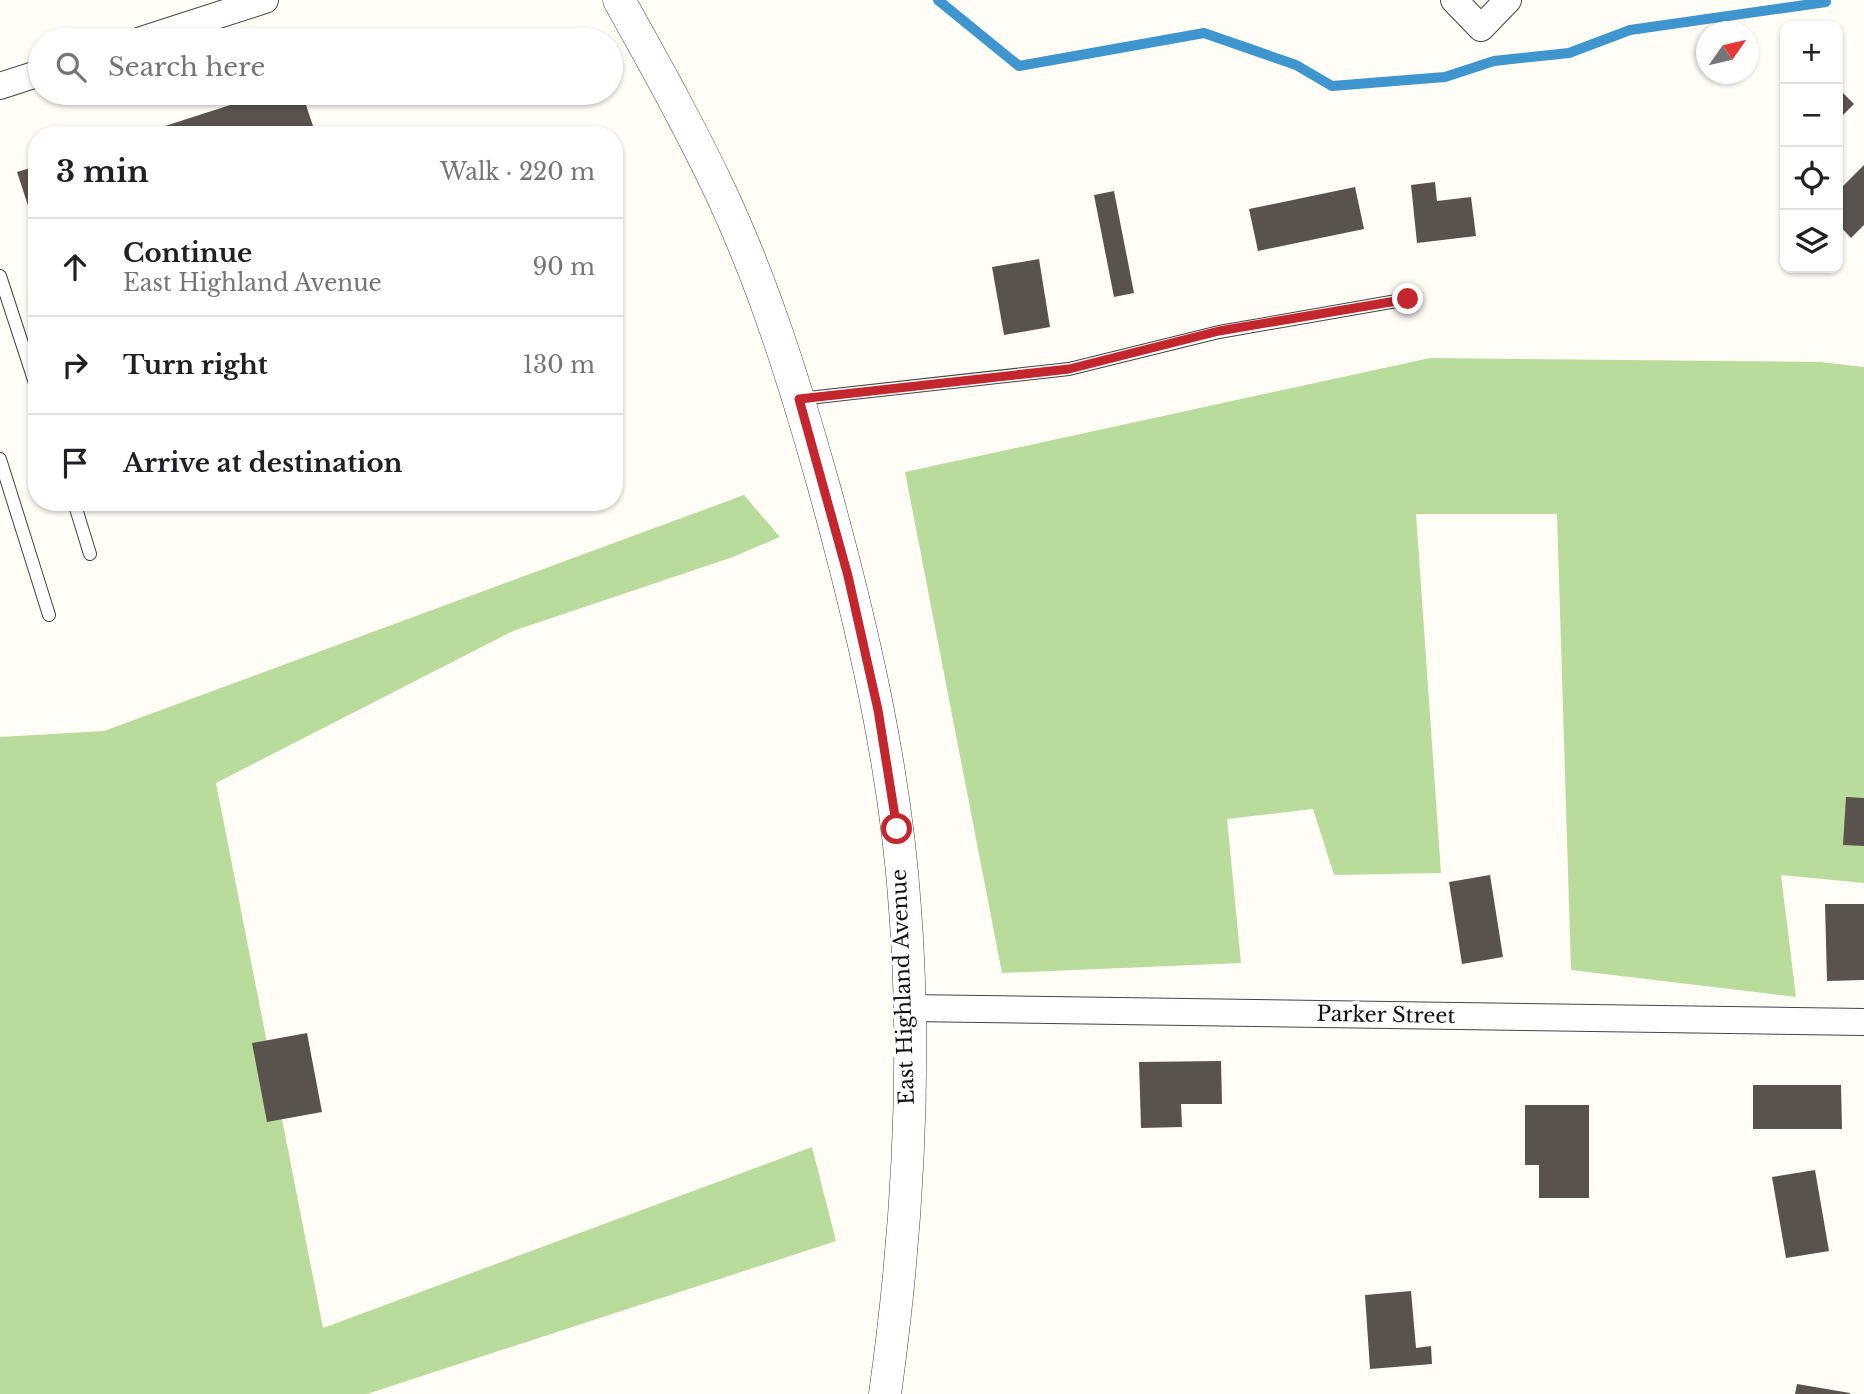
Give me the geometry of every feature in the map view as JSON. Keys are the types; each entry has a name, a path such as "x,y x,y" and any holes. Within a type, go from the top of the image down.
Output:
{"street":[{"path":"178,28 265,0"},
{"name":"East Highland Avenue","path":"618,0 722,195 759,283 799,399 848,576 878,710 905,909 908,1008 908,1098 900,1287 885,1394"},
{"path":"1454,0 1481,28 1508,0"},
{"path":"0,86 28,77"},
{"name":"Parker Street","path":"908,1008 1864,1023"}],"lane":[{"path":"0,276 28,362"},
{"path":"799,399 1069,369 1219,331 1408,299"},
{"path":"0,459 49,615"},
{"path":"77,511 90,554"}],"green space":[{"path":"1430,358 1820,362 1864,367 1864,883 1781,875 1796,997 1571,970 1557,514 1416,514 1441,873 1334,875 1313,809 1227,819 1241,963 1002,973 905,472"},
{"path":"744,495 780,537 733,557 513,631 216,783 323,1328 812,1147 836,1241 367,1394 0,1394 0,737 104,731"}],"building":[{"path":"1843,93 1854,104 1843,115"},
{"path":"231,105 306,105 313,126 165,126"},
{"path":"1864,165 1864,225 1851,238 1843,229 1843,186"},
{"path":"28,169 28,206 17,172"},
{"path":"1435,182 1437,201 1471,197 1476,236 1417,243 1411,185"},
{"path":"1355,187 1364,229 1258,251 1249,209"},
{"path":"1114,191 1134,293 1114,297 1094,195"},
{"path":"1039,259 1050,327 1004,335 992,267"},
{"path":"1846,797 1864,798 1864,846 1843,845"},
{"path":"1490,875 1503,957 1462,964 1449,882"},
{"path":"1825,904 1864,904 1864,980 1827,981"},
{"path":"307,1033 322,1112 267,1122 252,1043"},
{"path":"1221,1061 1222,1104 1181,1104 1182,1127 1141,1128 1139,1062"},
{"path":"1753,1085 1841,1085 1842,1129 1753,1129"},
{"path":"1525,1105 1589,1105 1589,1198 1539,1198 1539,1165 1525,1165"},
{"path":"1815,1170 1829,1251 1786,1258 1772,1177"},
{"path":"1411,1291 1416,1348 1431,1346 1432,1364 1370,1369 1365,1295"},
{"path":"1797,1384 1850,1393 1850,1394 1795,1394"}],"waterway":[{"path":"938,0 1019,66 1204,33 1296,65 1332,86 1445,77 1494,61 1569,53 1630,30 1826,2"}],"route":[{"path":"897,829 878,710 848,576 799,399 1069,369 1219,331 1408,299"}]}
